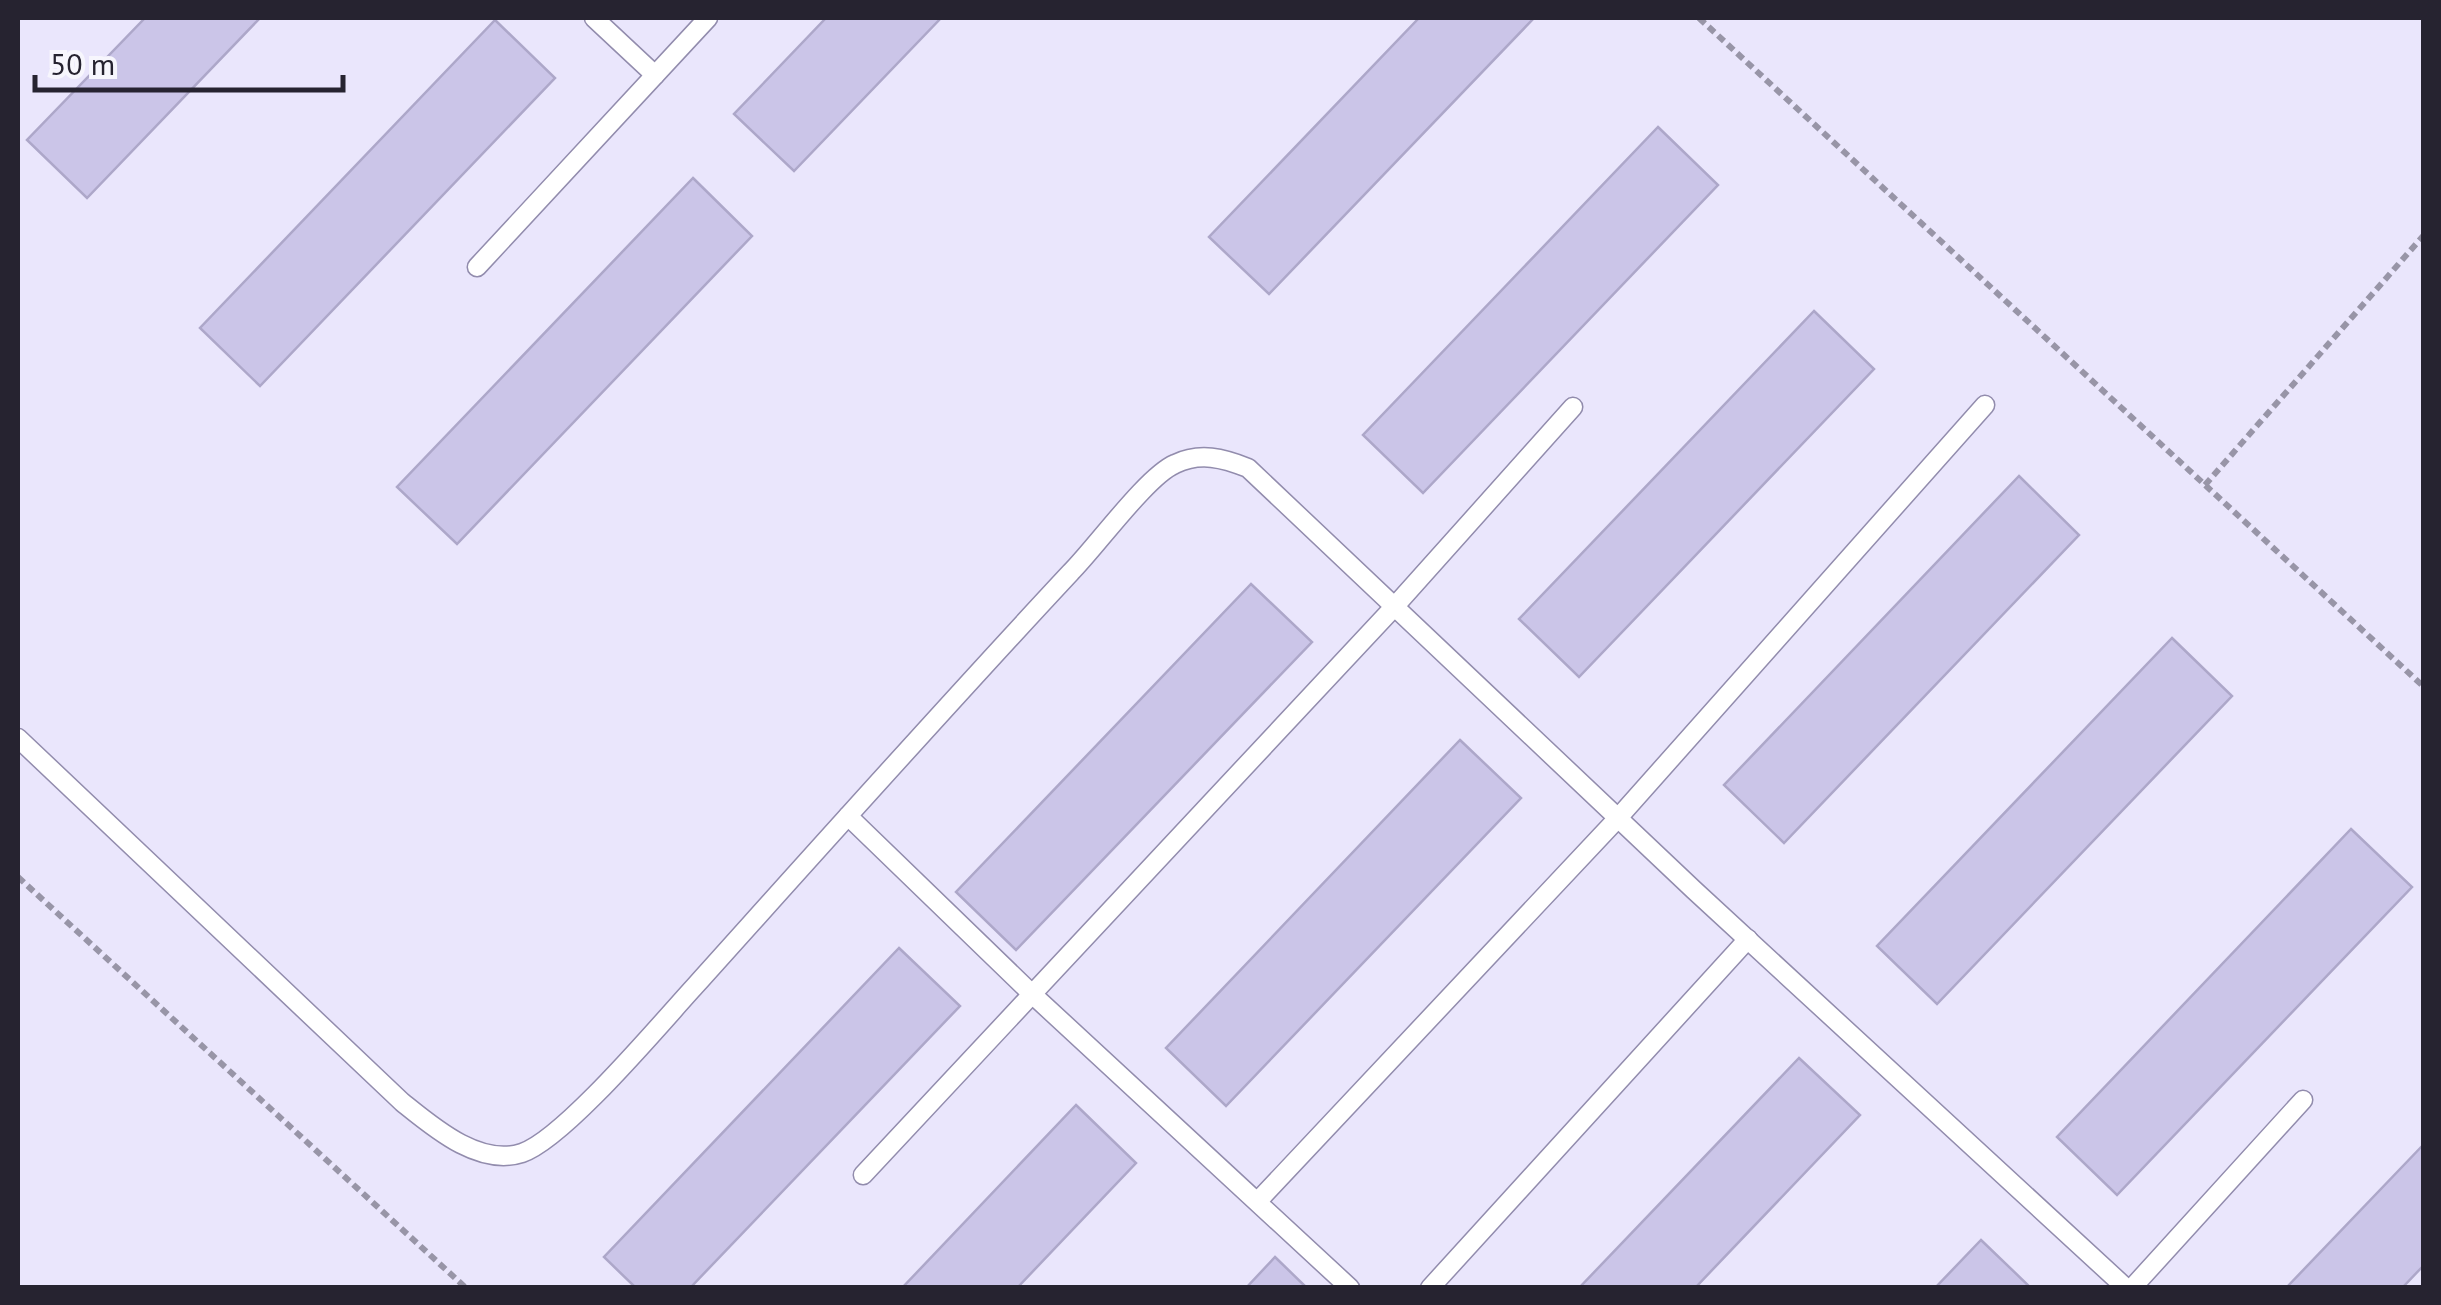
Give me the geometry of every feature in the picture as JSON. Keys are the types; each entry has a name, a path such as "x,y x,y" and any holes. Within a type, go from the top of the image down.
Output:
{"lane":[{"path":"594,18 656,74"},
{"path":"478,267 708,18"},
{"path":"1258,1201 1618,818 1986,406"},
{"path":"863,1175 1395,606 1573,407"},
{"path":"18,738 402,1102 454,1139 498,1156 520,1154 544,1143 635,1052 1158,474 1189,458 1224,459 1248,468 1748,939 2129,1288 2303,1100"},
{"path":"848,816 1032,994 1350,1288"},
{"path":"1430,1288 1748,939"}],"path":[{"path":"1699,18 2424,687"},
{"path":"2205,485 2424,235"},
{"path":"18,877 466,1288"}],"building":[{"path":"145,18 260,18 87,198 27,140"},
{"path":"826,18 941,18 794,171 734,114"},
{"path":"1419,18 1534,18 1269,294 1209,237"},
{"path":"495,20 555,78 260,386 200,328"},
{"path":"1658,127 1718,185 1423,493 1363,435"},
{"path":"693,178 752,236 457,544 397,487"},
{"path":"1814,311 1874,369 1579,677 1519,619"},
{"path":"2019,476 2079,535 1784,843 1724,785"},
{"path":"1251,584 1312,642 1016,950 956,892"},
{"path":"2172,638 2232,696 1937,1004 1877,946"},
{"path":"1460,740 1521,798 1226,1106 1166,1048"},
{"path":"2351,829 2412,887 2117,1195 2057,1137"},
{"path":"899,948 960,1006 690,1288 636,1288 604,1257"},
{"path":"1799,1058 1860,1115 1695,1288 1579,1288"},
{"path":"1076,1105 1136,1163 1017,1288 902,1288"},
{"path":"2424,1144 2424,1265 2402,1288 2286,1288"},
{"path":"1981,1240 2031,1288 1935,1288"},
{"path":"1275,1257 1307,1288 1246,1288"}]}
